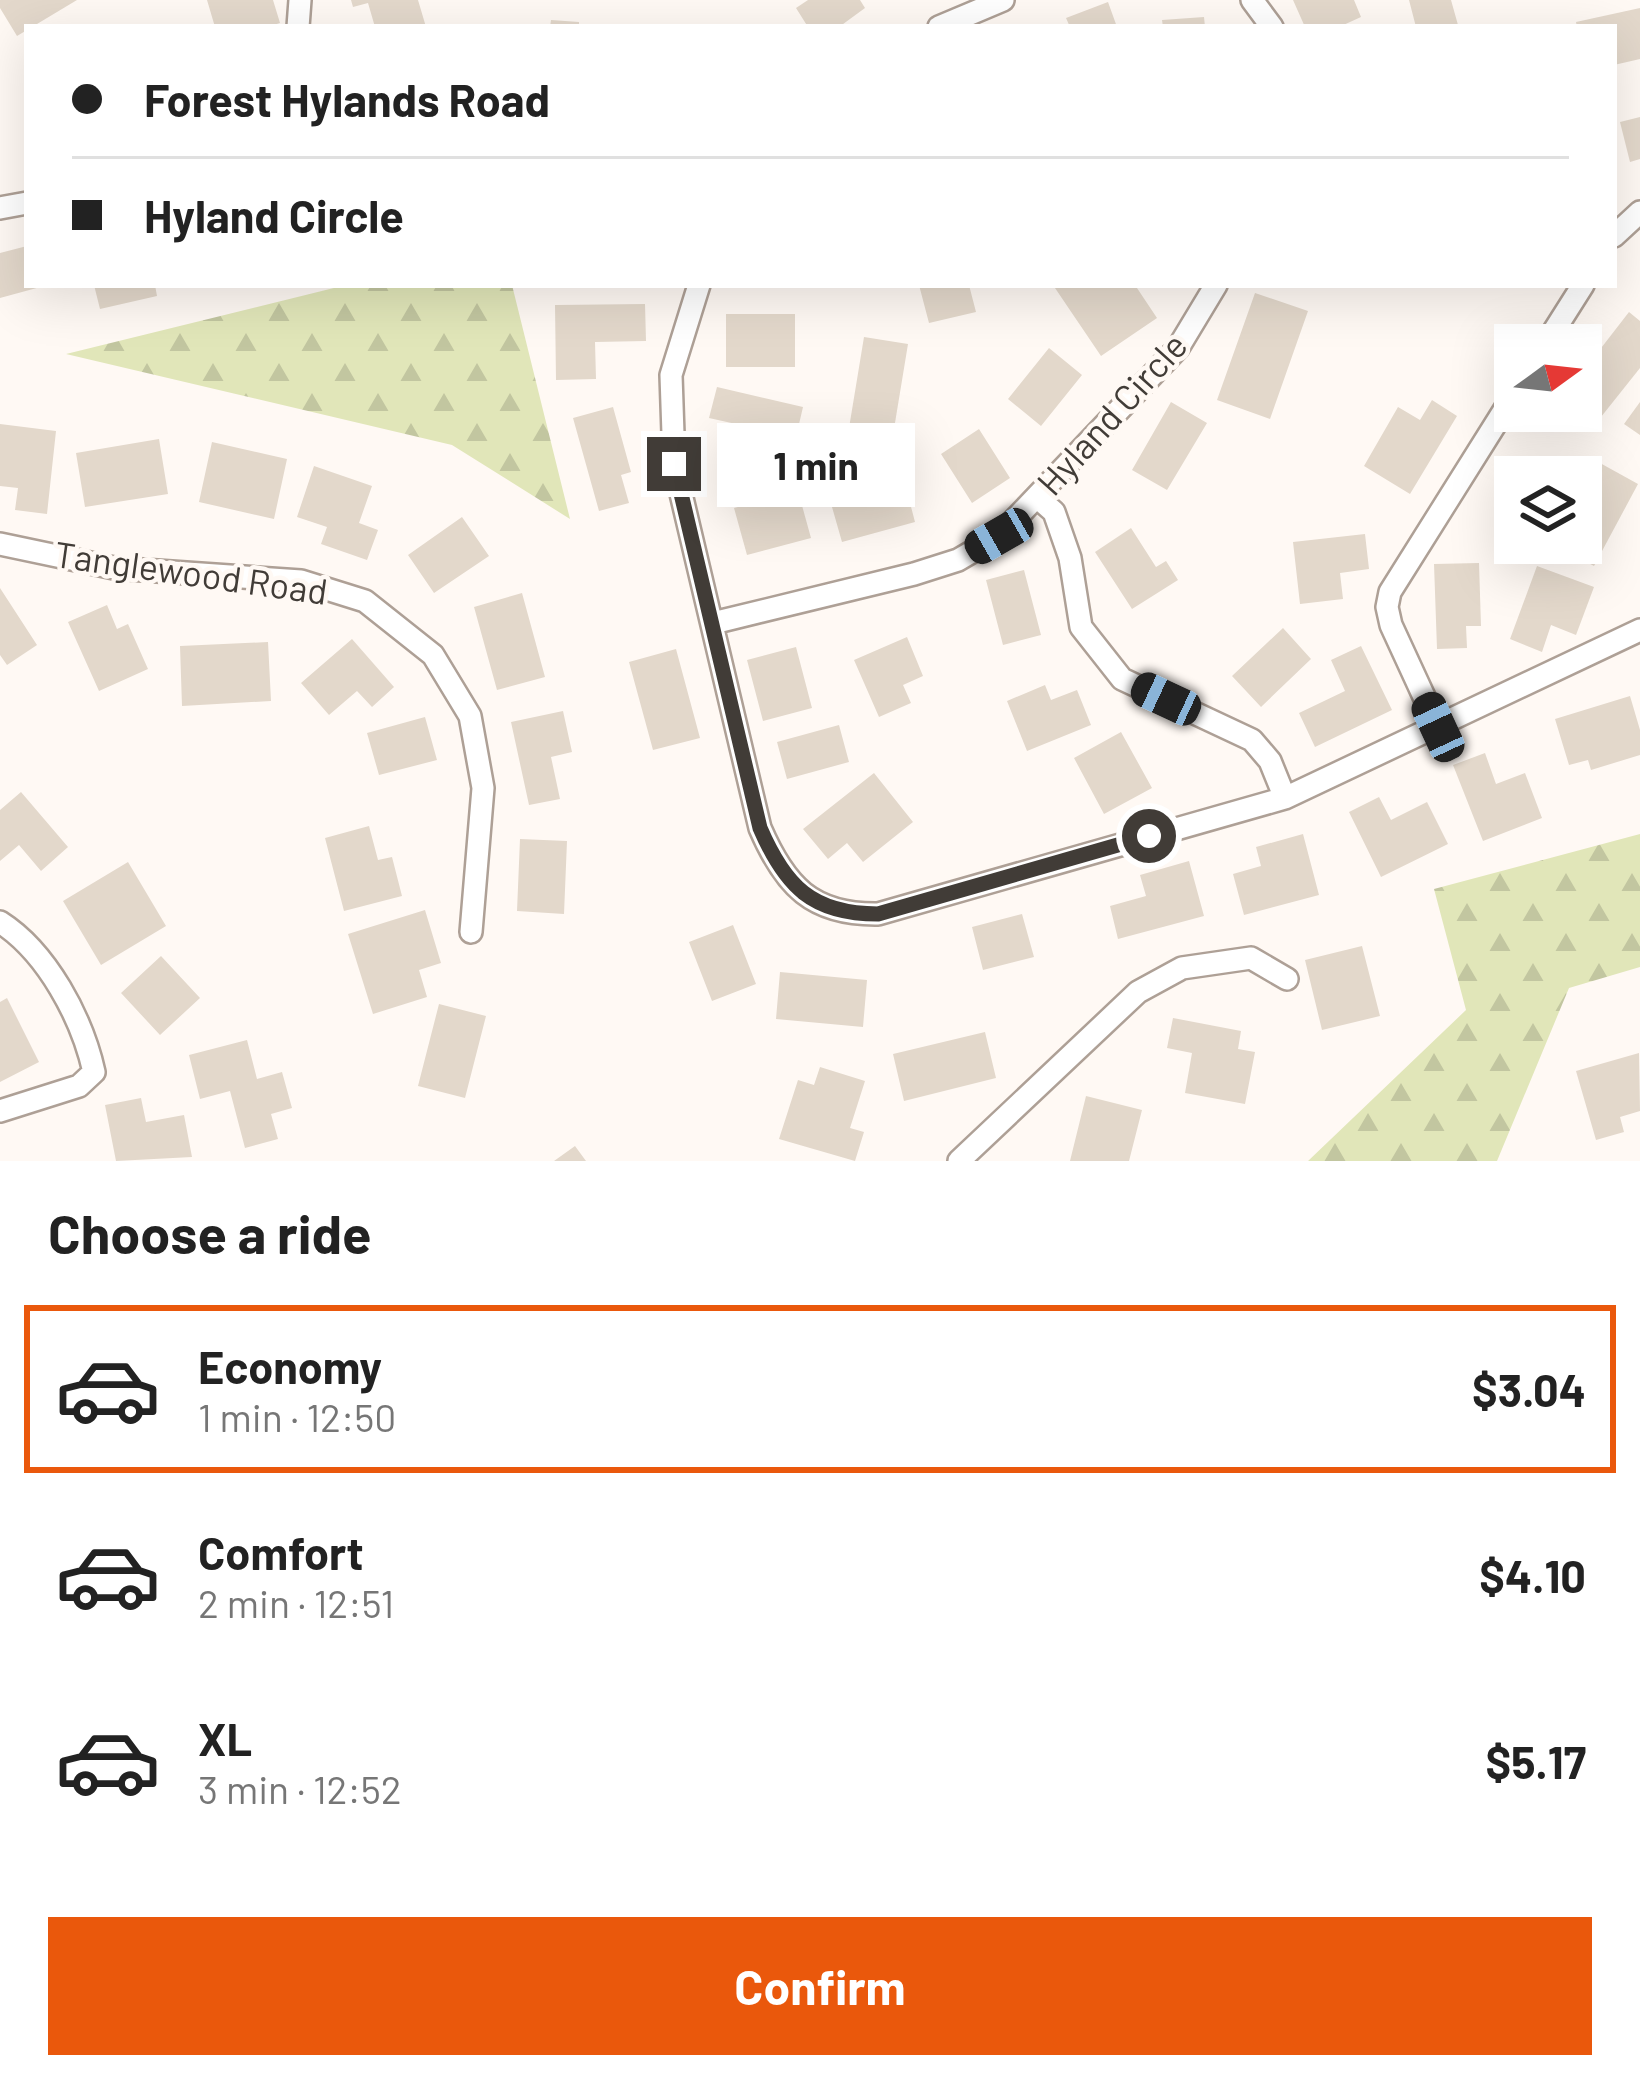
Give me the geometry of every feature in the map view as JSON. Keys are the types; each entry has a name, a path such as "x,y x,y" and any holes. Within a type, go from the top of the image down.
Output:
{"street":[{"path":"946,24 1003,0"},
{"path":"1617,233 1640,212"},
{"path":"698,288 671,375 674,464 760,828 778,869 823,906 851,914 878,914 1285,798 1640,630"},
{"name":"Hyland Circle","path":"713,623 914,574 958,560 999,536 1178,348 1214,288"},
{"path":"1558,324 1581,288"},
{"path":"1438,727 1387,607 1390,592 1494,426"},
{"path":"1038,498 1054,512 1064,542 1081,627 1122,679 1252,740 1270,761 1285,798"},
{"name":"Tanglewood Road","path":"0,544 114,568 301,581 365,601 433,655 470,716 483,788 471,932"},
{"path":"0,922 19,934 60,988 94,1072 80,1086 0,1111"},
{"path":"959,1161 1138,992 1182,968 1251,958 1287,979"}],"green space":[{"path":"334,288 513,288 570,519 452,445 66,354"},
{"path":"1640,834 1640,967 1569,988 1497,1161 1308,1161 1466,1010 1434,889"}],"building":[{"path":"0,0 77,0 37,24 24,24 24,32 17,36"},
{"path":"207,0 273,0 280,23 277,24 214,24"},
{"path":"351,0 418,0 425,24 374,24 368,3 353,7"},
{"path":"808,0 860,0 865,8 843,24 806,24 796,8"},
{"path":"1293,0 1354,0 1361,17 1346,24 1304,24"},
{"path":"1409,0 1451,0 1458,24 1415,24"},
{"path":"1108,2 1116,24 1069,24 1066,18"},
{"path":"1640,8 1640,59 1617,64 1617,24 1576,22"},
{"path":"1204,17 1205,24 1163,24 1162,20"},
{"path":"1640,117 1640,159 1630,162 1620,122"},
{"path":"24,247 24,288 37,288 0,298 0,253"},
{"path":"95,288 156,288 157,296 100,309"},
{"path":"920,288 970,288 976,312 929,323"},
{"path":"1055,288 1137,288 1157,318 1101,356"},
{"path":"1255,293 1308,311 1270,419 1217,400"},
{"path":"645,304 646,341 595,342 596,379 556,380 555,305"},
{"path":"1629,312 1640,321 1640,368 1602,416 1602,347"},
{"path":"726,314 795,314 795,367 726,367"},
{"path":"864,337 908,344 893,435 849,428"},
{"path":"1049,348 1082,375 1041,426 1008,399"},
{"path":"717,387 803,407 789,467 738,455 745,426 709,418"},
{"path":"1432,400 1457,416 1410,494 1364,466 1398,407 1420,420"},
{"path":"1171,402 1207,423 1167,490 1132,470"},
{"path":"1640,402 1640,435 1624,424"},
{"path":"613,407 631,472 621,475 629,503 599,511 573,418"},
{"path":"0,424 56,431 47,514 15,510 18,488 0,486"},
{"path":"979,429 1010,478 972,503 941,454"},
{"path":"159,439 168,494 85,507 76,453"},
{"path":"212,442 287,459 274,519 199,502"},
{"path":"1602,464 1638,484 1602,551"},
{"path":"314,466 372,486 359,523 378,530 367,560 321,544 327,527 297,517"},
{"path":"904,480 915,522 842,542 830,500"},
{"path":"798,491 811,538 747,555 734,508"},
{"path":"462,517 489,556 434,593 408,555"},
{"path":"1131,528 1156,567 1166,561 1178,580 1132,609 1095,552"},
{"path":"1365,534 1369,569 1340,573 1343,599 1300,604 1293,542"},
{"path":"1479,563 1481,626 1466,626 1467,648 1437,649 1434,564"},
{"path":"1537,566 1594,587 1576,635 1551,625 1542,652 1510,639"},
{"path":"1024,570 1041,635 1003,645 986,580"},
{"path":"0,588 37,645 7,665 0,655"},
{"path":"522,593 545,677 497,690 474,607"},
{"path":"107,605 117,629 128,624 148,669 99,691 68,622"},
{"path":"1283,628 1311,659 1261,707 1232,676"},
{"path":"907,637 923,676 903,685 911,703 879,717 854,660"},
{"path":"352,639 394,687 372,707 357,691 329,715 301,683"},
{"path":"268,642 271,701 182,706 180,646"},
{"path":"1361,646 1392,710 1315,747 1299,713 1345,691 1331,660"},
{"path":"796,647 812,708 763,721 747,660"},
{"path":"676,649 700,738 653,750 629,662"},
{"path":"1045,685 1051,700 1077,690 1091,725 1027,751 1007,701"},
{"path":"1630,696 1640,730 1640,755 1591,770 1588,760 1569,765 1555,719"},
{"path":"563,711 572,752 551,757 560,799 529,805 511,722"},
{"path":"425,717 437,760 379,775 367,733"},
{"path":"839,725 849,762 787,779 777,742"},
{"path":"1121,732 1152,788 1104,814 1074,758"},
{"path":"1485,753 1496,784 1525,773 1542,818 1483,841 1453,765"},
{"path":"874,773 913,822 863,862 847,843 828,859 803,829"},
{"path":"21,792 68,847 41,871 19,845 0,861 0,810"},
{"path":"1379,797 1391,820 1427,802 1448,844 1381,877 1349,812"},
{"path":"369,826 378,860 392,857 402,896 344,911 325,838"},
{"path":"1303,834 1319,895 1244,915 1233,874 1261,866 1256,847"},
{"path":"520,839 567,841 564,914 517,911"},
{"path":"1189,861 1204,916 1118,939 1110,906 1146,896 1140,875"},
{"path":"128,862 166,926 101,965 63,901"},
{"path":"425,910 441,963 419,970 427,997 373,1014 348,934"},
{"path":"1022,914 1034,957 983,970 972,927"},
{"path":"733,925 756,984 712,1001 689,942"},
{"path":"1362,946 1380,1016 1322,1030 1305,960"},
{"path":"161,956 200,998 160,1035 121,993"},
{"path":"780,972 867,980 863,1027 776,1019"},
{"path":"7,998 39,1062 0,1082 0,1002"},
{"path":"439,1004 486,1016 465,1098 418,1086"},
{"path":"1173,1018 1241,1031 1238,1049 1255,1052 1245,1104 1185,1093 1192,1053 1167,1048"},
{"path":"985,1032 996,1078 904,1101 893,1054"},
{"path":"247,1040 257,1079 282,1072 292,1108 271,1114 278,1139 245,1148 230,1091 200,1099 189,1055"},
{"path":"1639,1053 1640,1111 1620,1117 1624,1132 1596,1140 1576,1071"},
{"path":"820,1067 865,1081 850,1128 864,1132 855,1161 779,1139 798,1080 814,1085"},
{"path":"1086,1096 1142,1110 1129,1161 1070,1161"},
{"path":"141,1098 146,1122 184,1115 192,1157 116,1161 105,1105"},
{"path":"575,1146 586,1161 554,1161"}],"route":[{"path":"674,464 760,828 778,869 795,887 823,906 851,914 878,914 1149,836"}]}
